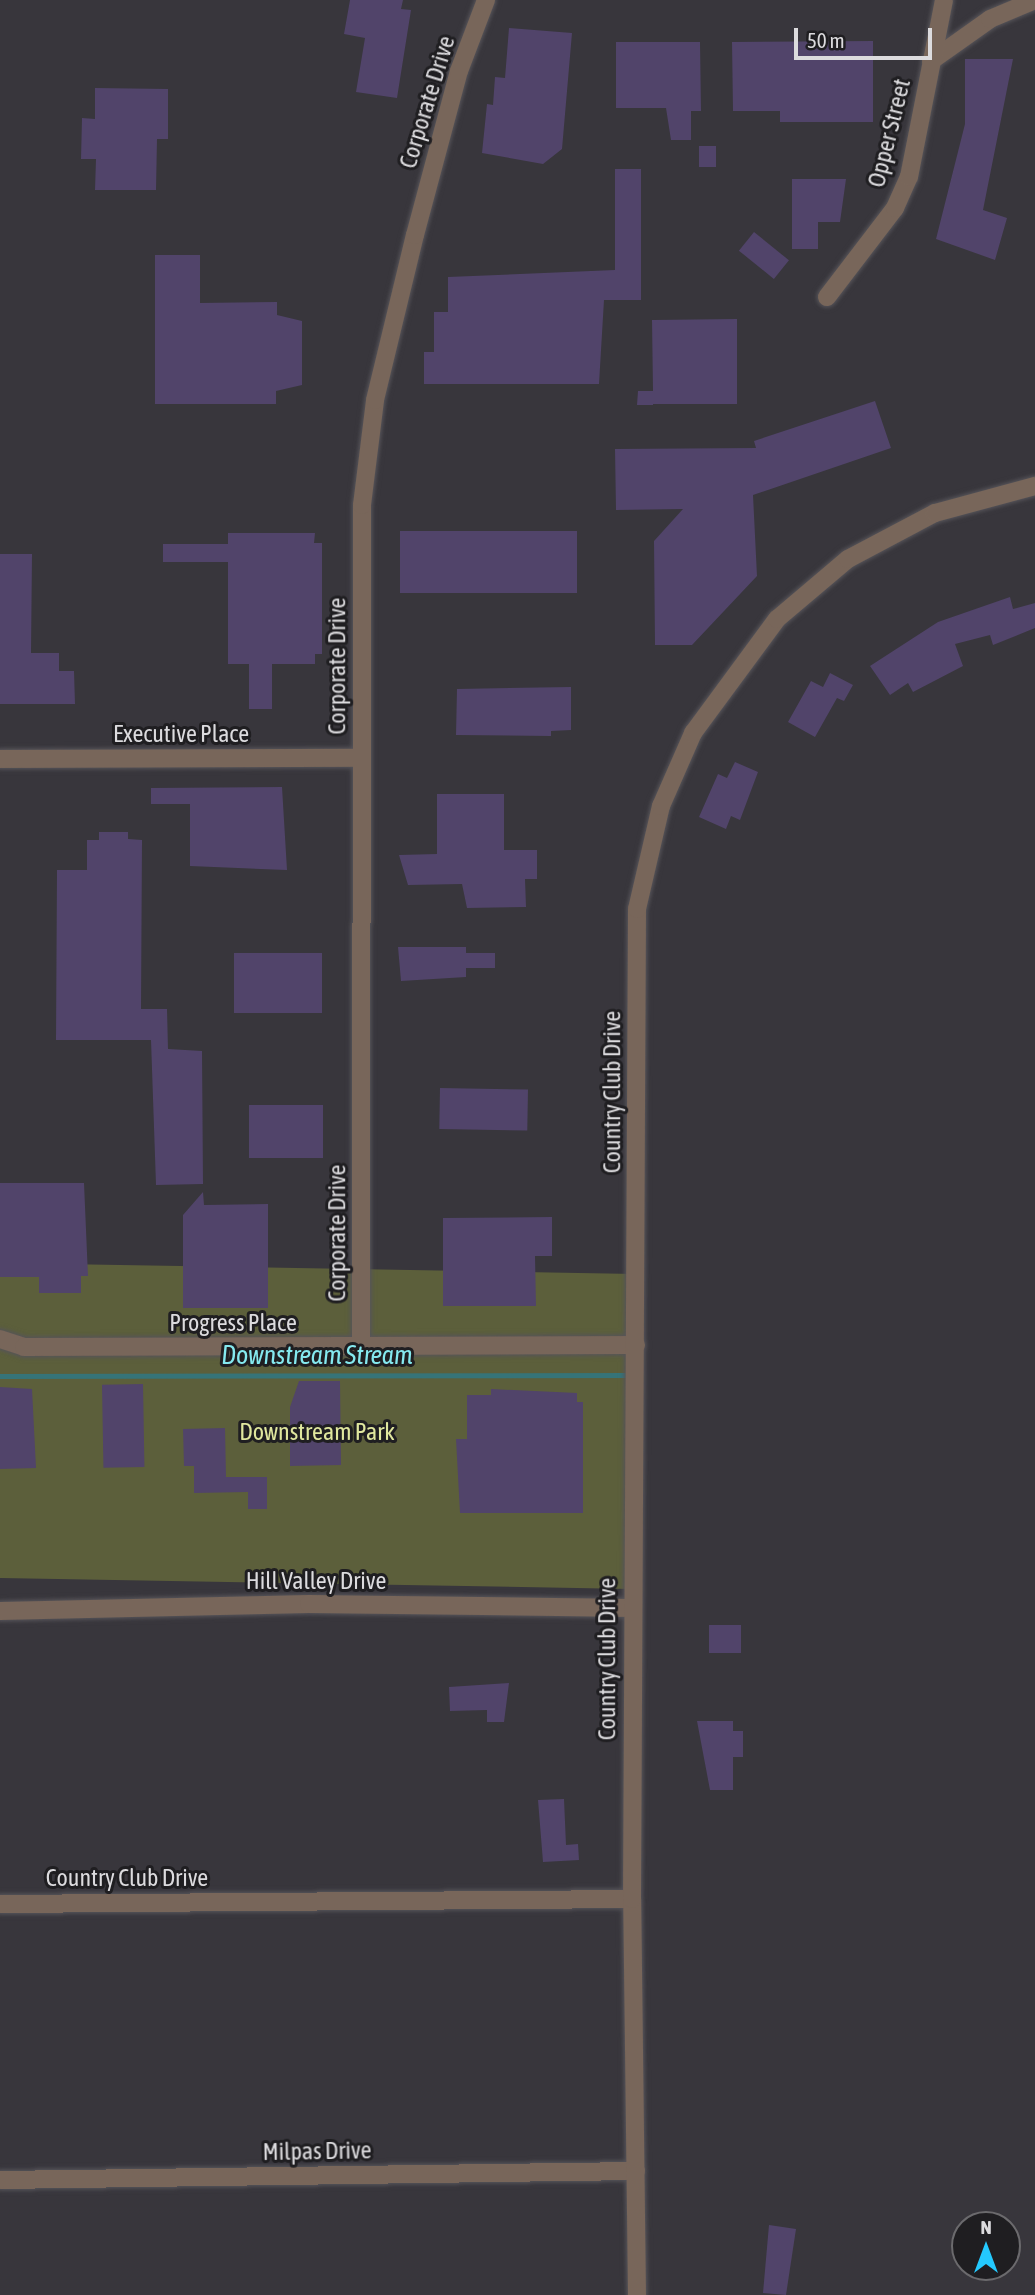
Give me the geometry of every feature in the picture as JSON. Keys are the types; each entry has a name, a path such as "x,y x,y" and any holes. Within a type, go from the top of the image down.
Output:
{"street":[{"name":"Corporate Drive","path":"361,1348 362,505 375,400 459,71 486,0"},
{"name":"Opper Street","path":"827,297 905,187 944,0"},
{"path":"931,61 980,25 1035,0"},
{"name":"Country Club Drive","path":"638,2295 632,1899 637,909 661,806 693,733 777,619 848,559 935,513 1035,486"},
{"name":"Executive Place","path":"0,759 361,758"},
{"name":"Progress Place","path":"0,1339 24,1347 361,1348 636,1345"},
{"name":"Hill Valley Drive","path":"0,1611 309,1604 632,1608"},
{"name":"Country Club Drive","path":"0,1904 632,1899"},
{"name":"Milpas Drive","path":"0,2180 636,2171"}],"green space":[{"name":"Downstream Park","path":"0,1263 636,1274 631,1589 0,1578"}],"building":[{"path":"350,0 403,0 401,9 411,10 397,98 356,92 365,38 344,34"},
{"path":"509,28 572,33 562,149 543,164 482,153 487,104 493,105 495,77 505,78"},
{"path":"873,41 873,122 780,122 780,111 733,111 732,42"},
{"path":"616,42 700,42 701,111 691,111 691,140 671,140 666,108 616,108"},
{"path":"965,59 1013,59 983,210 1007,218 995,260 936,239 965,124"},
{"path":"95,88 168,89 168,139 157,139 156,190 95,190 96,159 81,159 82,118 95,119"},
{"path":"699,146 716,146 716,167 699,167"},
{"path":"615,169 641,169 641,300 604,300 599,384 424,384 424,352 434,352 434,312 448,312 448,277 615,270"},
{"path":"792,179 846,179 840,222 818,222 818,249 792,249"},
{"path":"754,232 789,260 774,279 739,251"},
{"path":"155,255 200,255 200,303 277,302 277,315 302,321 302,385 276,391 276,404 155,404"},
{"path":"737,319 737,404 637,405 638,391 653,391 652,320"},
{"path":"875,401 891,448 753,495 757,576 692,645 655,645 654,541 683,509 616,510 615,449 756,448 754,441"},
{"path":"400,531 577,531 577,593 400,593"},
{"path":"228,533 315,533 314,543 322,543 322,654 315,654 315,664 272,664 272,709 249,709 249,664 228,664 228,562 163,562 163,544 228,544"},
{"path":"0,554 32,554 31,653 59,653 59,671 74,671 75,704 0,704"},
{"path":"1010,597 1013,609 1035,603 1035,628 993,645 990,635 955,644 963,666 913,692 908,683 890,695 870,666 938,622"},
{"path":"830,673 853,685 844,701 837,698 815,737 788,722 811,681 823,687"},
{"path":"571,687 571,730 551,731 551,736 456,735 457,689"},
{"path":"735,762 758,772 740,820 731,816 726,829 699,817 718,774 727,778"},
{"path":"282,787 287,870 190,866 190,804 151,804 151,788"},
{"path":"437,794 504,794 504,850 537,850 537,879 525,879 526,907 467,908 462,884 408,885 399,855 437,854"},
{"path":"99,832 128,832 128,839 142,840 141,1009 167,1009 168,1049 202,1051 203,1184 156,1185 151,1040 56,1040 57,870 87,870 87,840 99,840"},
{"path":"398,947 466,947 466,953 495,953 495,968 466,968 466,977 401,981"},
{"path":"234,953 322,953 322,1013 234,1013"},
{"path":"440,1088 528,1090 527,1131 439,1129"},
{"path":"249,1105 323,1105 323,1158 249,1158"},
{"path":"0,1183 84,1183 88,1276 81,1276 81,1293 39,1293 39,1277 0,1277"},
{"path":"203,1192 204,1205 268,1204 268,1308 183,1308 183,1215"},
{"path":"552,1217 552,1256 535,1256 536,1306 443,1306 443,1218"},
{"path":"299,1381 340,1381 341,1465 290,1466 290,1407"},
{"path":"143,1384 144,1467 103,1468 102,1385"},
{"path":"0,1387 32,1389 36,1468 0,1469"},
{"path":"491,1389 577,1393 577,1402 583,1402 583,1513 460,1513 456,1439 467,1439 467,1395 491,1395"},
{"path":"225,1428 226,1477 267,1477 267,1509 248,1509 248,1492 194,1493 194,1466 184,1466 183,1429"},
{"path":"709,1625 741,1625 741,1653 709,1653"},
{"path":"509,1683 504,1722 487,1722 487,1710 450,1711 449,1687"},
{"path":"697,1721 733,1721 733,1731 743,1731 743,1757 733,1757 733,1790 710,1790"},
{"path":"564,1799 566,1845 578,1844 579,1860 543,1862 538,1800"},
{"path":"769,2225 796,2229 786,2295 763,2293"}],"waterway":[{"name":"Downstream Stream","path":"0,1376 632,1375"}]}
